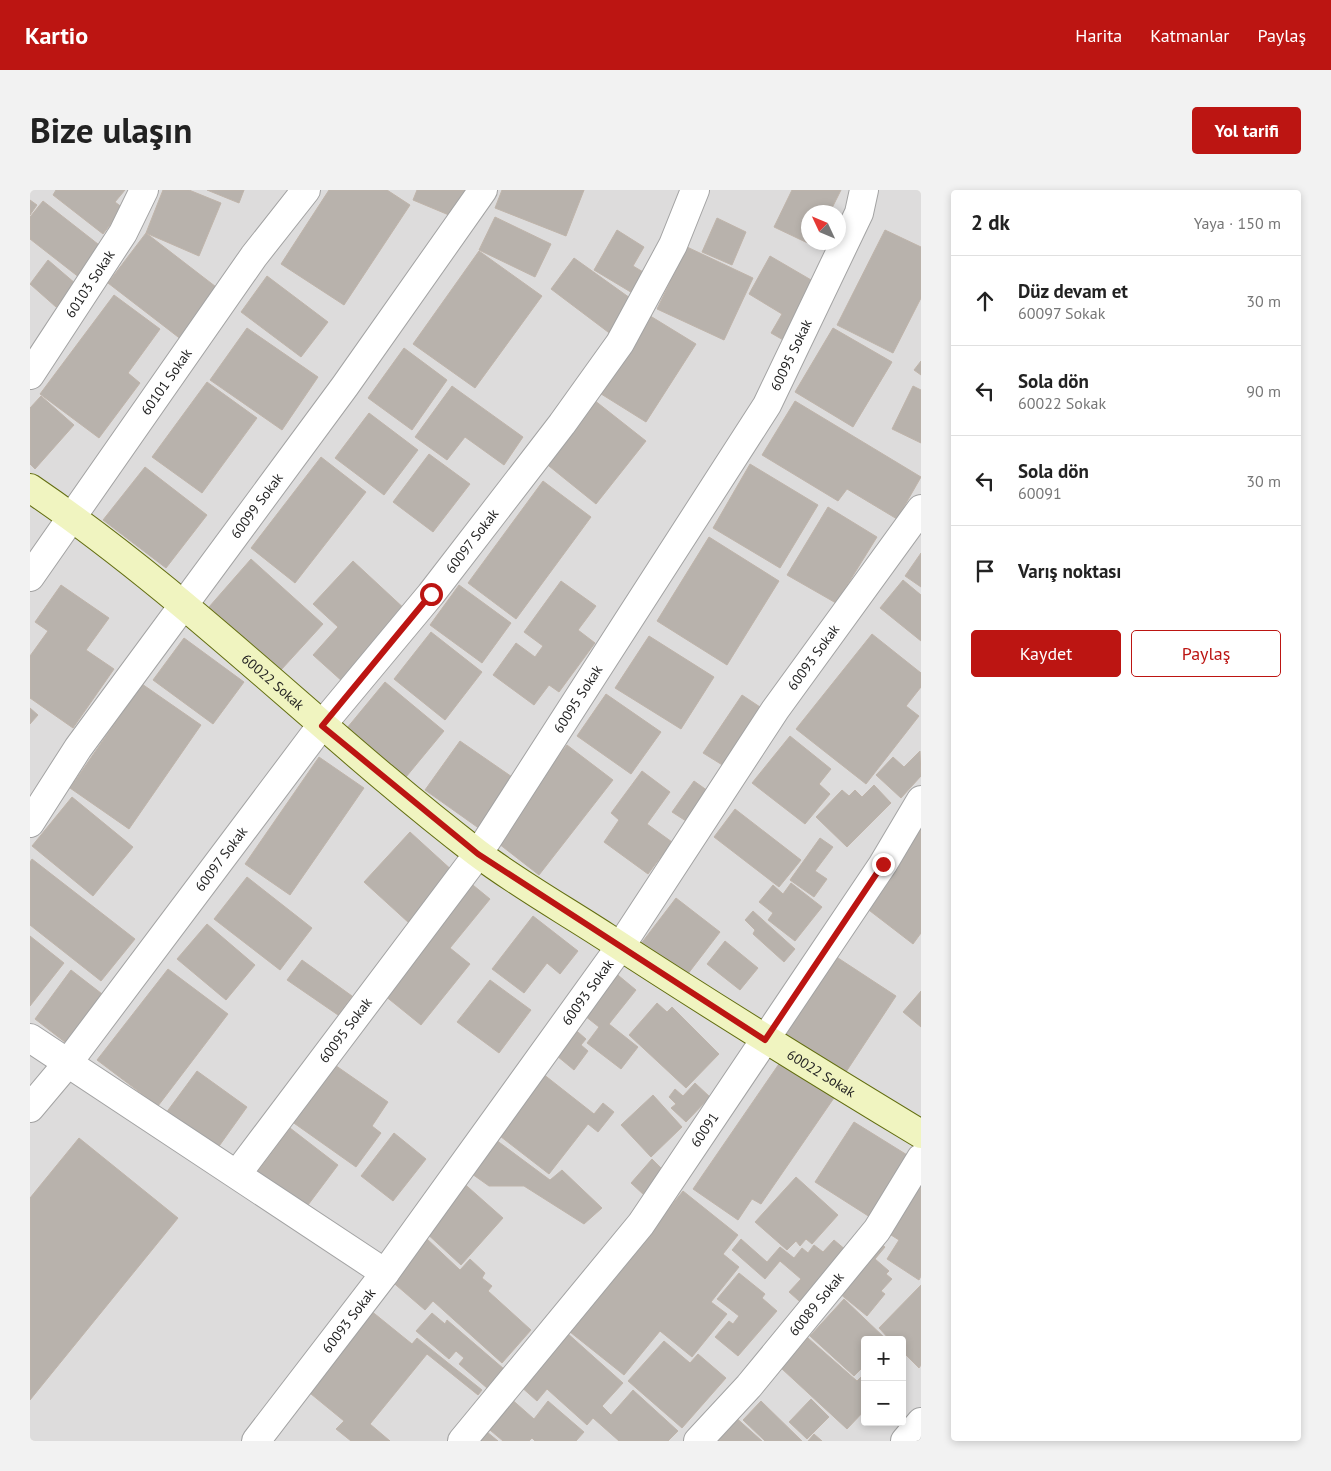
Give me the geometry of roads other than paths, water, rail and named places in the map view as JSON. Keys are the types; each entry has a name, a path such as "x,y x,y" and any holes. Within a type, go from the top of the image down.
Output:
{"street":[{"name":"60103 Sokak","path":"30,375 123,234 144,190"},
{"name":"60101 Sokak","path":"30,577 254,256 306,190"},
{"name":"60099 Sokak","path":"30,823 78,748 345,386 483,190"},
{"name":"60097 Sokak","path":"30,1108 67,1064 322,726 431,594 562,424 620,343 674,245 695,190"},
{"name":"60095 Sokak","path":"237,1174 478,854 768,405 859,213 864,190"},
{"name":"60022 Sokak","path":"30,488 72,516 183,604 322,726 478,854 765,1040 921,1134"},
{"name":"60093 Sokak","path":"256,1441 385,1273 620,947 775,710 921,509"},
{"name":"60091","path":"462,1441 641,1224 883,864 921,800"},
{"path":"30,1038 385,1273"},
{"name":"60089 Sokak","path":"698,1441 749,1386 877,1230 921,1158"},
{"path":"904,1441 921,1422"}]}
